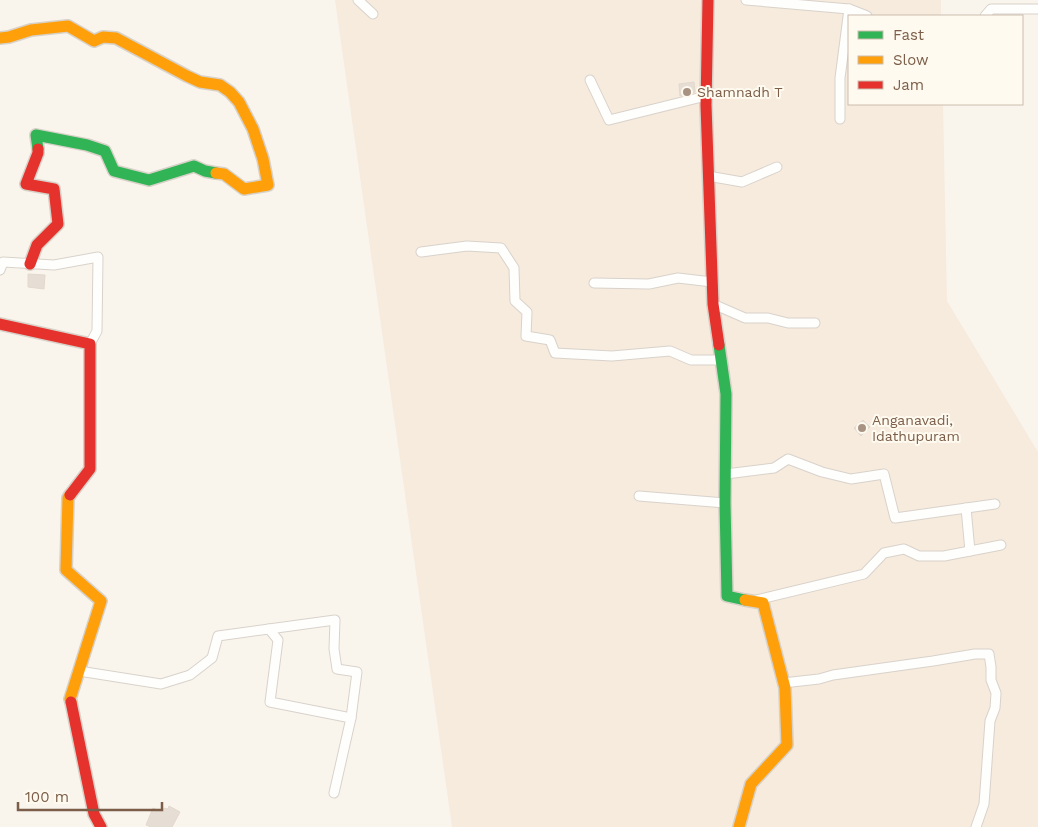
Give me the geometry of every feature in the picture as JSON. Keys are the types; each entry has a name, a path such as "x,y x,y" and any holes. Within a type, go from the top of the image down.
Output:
{"street":[{"path":"358,0 373,14"},
{"path":"708,0 706,96 708,176 713,304 726,394 725,503 727,596 764,602 783,683 787,746 751,784 739,827"},
{"path":"746,0 849,9 865,15"},
{"path":"848,15 849,9"},
{"path":"986,15 991,9 1038,9"},
{"path":"840,119 840,78 848,17"},
{"path":"0,38 11,38 18,33 68,26 94,41 103,37 116,38 199,82 219,84 236,97 243,108 257,138 265,165 268,185 244,189 224,174 205,171 194,166 149,180 114,171 105,151 87,145 36,135 38,153 26,184 54,189 58,224 37,245 30,264"},
{"path":"590,80 609,120 706,96"},
{"path":"708,176 742,182 777,167"},
{"path":"421,252 467,246 501,248 514,268 515,301 527,312 526,336 550,340 556,353 612,356 670,351 691,360 721,360"},
{"path":"0,270 3,262 54,265 98,257 97,331 90,344 90,469 68,498 66,570 101,601 70,699 94,814 101,827"},
{"path":"594,283 649,284 678,278 712,282"},
{"path":"713,304 745,318 768,318 788,324 815,323"},
{"path":"0,324 90,344"},
{"path":"726,474 774,468 788,459 822,472 851,478 884,474 895,518 995,504"},
{"path":"639,496 725,503"},
{"path":"966,508 970,551"},
{"path":"753,601 864,574 884,553 904,548 919,556 944,556 1001,545"},
{"path":"79,671 161,684 190,676 212,658 218,636 334,620 334,649 337,669 357,672 351,718 334,793"},
{"path":"269,628 278,640 270,702 351,718"},
{"path":"783,683 933,662 975,654 989,654 991,680 996,693 995,708 990,721 984,804 976,827"}],"shaded area":[{"path":"335,0 941,0 941,15 848,15 848,105 943,105 947,301 1038,452 1038,827 452,827"}],"building":[{"name":"Shamnadh T","path":"694,82 695,92 680,96 679,84"},
{"path":"28,274 45,275 44,289 28,287"},
{"name":"Anganavadi, Idathupuram","path":"863,420 870,427 861,436 854,428"},
{"path":"169,806 180,812 172,827 151,827 146,825 153,808 162,812 164,808 168,809"}],"traffic: fast":[{"path":"38,149 36,135 87,145 105,151 114,171 149,180 194,166 216,173"},
{"path":"719,345 726,394 725,503 727,596 745,600"}],"traffic: slow":[{"path":"0,38 31,30 68,26 94,41 103,37 116,38 200,82 220,85 239,102 253,129 263,159 268,185 244,189 224,174 216,173"},
{"path":"70,495 68,498 66,570 101,601 70,699 71,702"},
{"path":"739,827 751,784 787,745 785,688 763,603 745,600"}],"traffic: jam":[{"path":"708,0 706,105 713,304 719,345"},
{"path":"30,264 37,245 58,224 54,189 26,184 38,149"},
{"path":"0,324 90,344 90,469 70,495"},
{"path":"71,702 94,814 101,827"}],"place":[{"name":"Shamnadh T","path":"687,92"},
{"name":"Anganavadi, Idathupuram","path":"862,428"}]}
